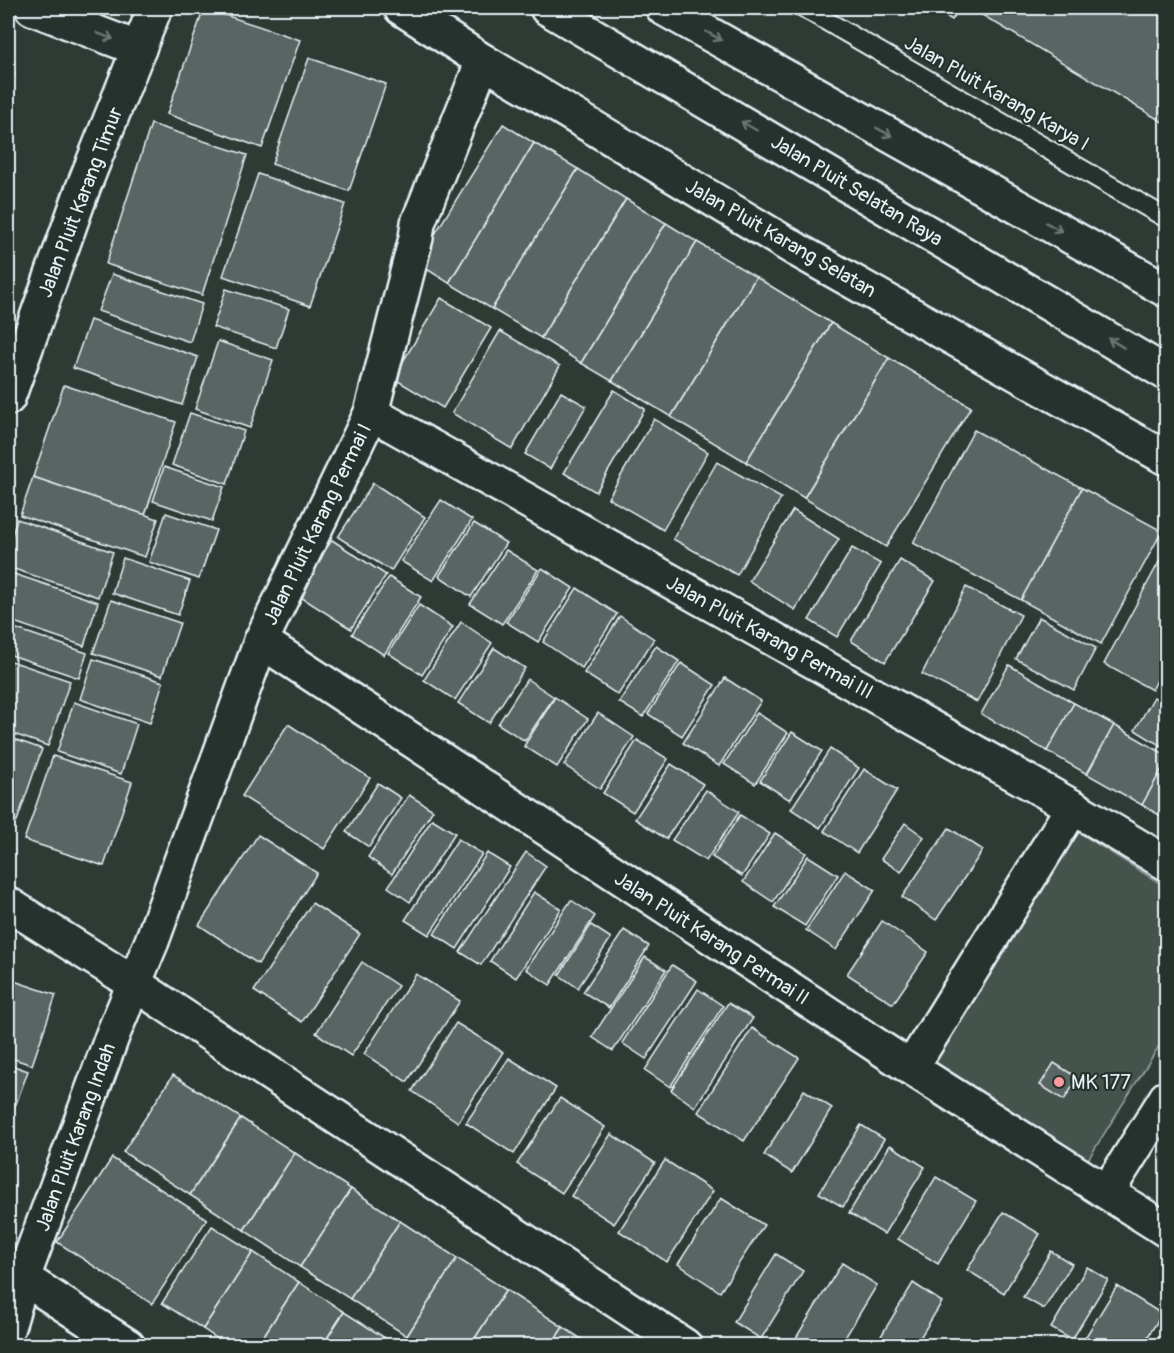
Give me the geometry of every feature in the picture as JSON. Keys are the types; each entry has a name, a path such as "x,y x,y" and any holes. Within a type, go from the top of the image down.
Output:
{"street":[{"path":"32,8 139,49"},
{"name":"Jalan Pluit Karang Timur","path":"8,398 83,188 155,8"},
{"name":"Jalan Pluit Karang Selatan","path":"401,8 483,61 797,250 1167,459"},
{"name":"Jalan Pluit Selatan Raya","path":"547,8 1167,373"},
{"path":"663,8 1167,290"},
{"name":"Jalan Pluit Karang Permai I","path":"135,984 261,641 371,413 414,249 418,223 483,61"},
{"name":"Jalan Pluit Karang Permai III","path":"371,413 1073,807 1167,863"},
{"name":"Jalan Pluit Karang Permai II","path":"261,641 911,1068 1167,1230"},
{"path":"911,1068 1073,807"},
{"path":"8,904 135,984 685,1346"},
{"name":"Jalan Pluit Karang Indah","path":"8,1327 23,1278 113,1034 135,984"},
{"path":"1107,1192 1167,1098"},
{"path":"23,1278 128,1346"}],"lane":[{"name":"Jalan Pluit Karang Karya I","path":"804,8 1167,218"}],"shaded area":[{"path":"1059,820 1166,887 1166,1035 1079,1174 904,1063"}],"building":[{"path":"204,8 300,40 262,148 167,114"},
{"path":"932,8 960,8 952,20"},
{"path":"980,8 1166,8 1166,124 977,12"},
{"path":"309,58 386,84 349,191 272,164"},
{"path":"8,70 15,73 8,94"},
{"path":"151,124 247,155 202,295 106,264"},
{"path":"503,124 534,143 449,283 417,263"},
{"path":"534,143 578,169 492,309 449,283"},
{"path":"578,169 626,199 541,338 492,309"},
{"path":"258,174 345,204 310,306 223,276"},
{"path":"626,199 666,223 581,363 541,338"},
{"path":"666,223 697,242 612,381 581,363"},
{"path":"697,242 756,277 671,417 612,381"},
{"path":"112,274 202,304 190,342 98,311"},
{"path":"756,277 831,323 746,462 671,417"},
{"path":"226,289 289,309 276,348 213,327"},
{"path":"441,298 491,328 443,408 393,378"},
{"path":"90,320 198,357 182,405 73,368"},
{"path":"831,323 889,358 804,498 746,462"},
{"path":"500,331 560,366 512,449 452,413"},
{"path":"218,341 273,360 250,428 195,409"},
{"path":"889,358 971,407 886,547 804,498"},
{"path":"64,385 176,422 145,515 33,477"},
{"path":"614,390 645,409 596,492 564,473"},
{"path":"561,392 586,406 550,469 525,454"},
{"path":"190,413 244,431 227,484 172,465"},
{"path":"654,419 708,452 663,530 608,498"},
{"path":"974,430 1082,488 1021,600 913,543"},
{"path":"717,462 781,498 737,575 673,539"},
{"path":"164,467 224,487 212,521 153,501"},
{"path":"33,477 158,519 145,557 20,515"},
{"path":"373,483 425,517 391,571 338,537"},
{"path":"1082,488 1162,531 1101,644 1021,600"},
{"path":"441,500 472,520 433,581 401,561"},
{"path":"793,510 839,539 795,610 749,581"},
{"path":"166,513 216,530 199,579 149,562"},
{"path":"17,519 113,552 98,597 8,567 8,548"},
{"path":"474,523 506,543 471,597 439,576"},
{"path":"332,540 386,575 351,629 296,594"},
{"path":"852,548 881,564 837,637 809,620"},
{"path":"1166,549 1166,663 1152,690 1104,664"},
{"path":"506,550 538,570 502,624 470,604"},
{"path":"123,558 190,581 178,615 112,593"},
{"path":"900,560 935,581 885,662 851,641"},
{"path":"542,568 573,588 538,642 506,622"},
{"path":"8,572 98,602 84,646 8,620"},
{"path":"389,577 421,597 384,655 352,634"},
{"path":"966,587 1021,615 977,702 922,674"},
{"path":"577,588 617,614 582,668 543,642"},
{"path":"111,600 180,623 162,676 93,653"},
{"path":"419,605 453,627 422,675 388,653"},
{"path":"620,616 654,639 618,695 584,673"},
{"path":"1039,617 1096,648 1074,690 1016,659"},
{"path":"461,622 492,643 455,700 424,680"},
{"path":"8,626 87,653 79,678 8,654"},
{"path":"656,646 679,661 643,717 619,702"},
{"path":"494,648 525,668 489,723 458,703"},
{"path":"93,659 163,682 150,723 80,699"},
{"path":"8,660 70,681 48,746 8,732"},
{"path":"681,663 715,685 682,736 648,714"},
{"path":"1009,665 1074,703 1047,751 981,714"},
{"path":"725,678 761,701 719,766 683,743"},
{"path":"527,679 554,697 525,741 498,724"},
{"path":"555,697 588,719 557,767 524,746"},
{"path":"1154,697 1166,705 1166,749 1135,730"},
{"path":"74,702 137,724 121,774 57,752"},
{"path":"1074,703 1114,725 1087,774 1047,751"},
{"path":"598,713 634,737 600,789 564,765"},
{"path":"757,713 788,733 755,784 724,764"},
{"path":"288,724 370,778 324,849 242,796"},
{"path":"1114,725 1166,755 1166,762 1142,805 1087,774"},
{"path":"792,732 822,751 790,800 760,781"},
{"path":"8,737 42,749 17,821 8,818"},
{"path":"637,740 668,759 633,812 603,793"},
{"path":"830,749 859,768 820,828 791,809"},
{"path":"53,756 132,782 104,866 24,840"},
{"path":"1166,762 1166,819 1142,805"},
{"path":"671,764 703,784 666,839 635,819"},
{"path":"864,769 897,790 857,853 824,831"},
{"path":"378,783 401,798 369,847 346,832"},
{"path":"706,790 739,812 706,861 672,840"},
{"path":"409,795 433,810 392,874 368,857"},
{"path":"740,815 770,834 742,876 712,857"},
{"path":"432,819 455,833 410,902 388,887"},
{"path":"905,823 924,837 901,872 881,859"},
{"path":"949,828 983,850 936,920 902,897"},
{"path":"775,833 806,853 773,902 743,882"},
{"path":"258,835 317,873 258,964 199,925"},
{"path":"458,839 482,854 429,935 405,920"},
{"path":"526,852 546,866 481,965 460,952"},
{"path":"487,853 510,867 457,949 434,934"},
{"path":"808,856 838,875 805,926 774,907"},
{"path":"845,871 875,890 836,950 806,930"},
{"path":"534,892 561,909 516,978 490,961"},
{"path":"571,900 595,916 550,985 526,969"},
{"path":"312,903 360,934 302,1022 254,991"},
{"path":"882,921 928,952 893,1004 847,974"},
{"path":"591,925 611,938 578,988 559,975"},
{"path":"624,930 649,946 609,1008 583,992"},
{"path":"645,957 666,970 613,1051 592,1037"},
{"path":"362,962 398,986 351,1056 316,1033"},
{"path":"672,965 697,981 646,1059 622,1043"},
{"path":"416,974 460,1001 407,1082 364,1054"},
{"path":"8,979 56,995 32,1065 8,1057"},
{"path":"698,989 723,1006 670,1087 645,1070"},
{"path":"728,1003 753,1018 695,1107 671,1090"},
{"path":"456,1023 503,1052 458,1122 412,1091"},
{"path":"752,1028 799,1058 744,1141 698,1112"},
{"path":"509,1058 556,1088 514,1154 466,1123"},
{"name":"MK 177","path":"1054,1063 1078,1078 1064,1100 1040,1085"},
{"path":"8,1064 28,1071 16,1104 8,1101"},
{"path":"173,1075 241,1118 190,1195 123,1152"},
{"path":"804,1090 832,1108 792,1173 764,1155"},
{"path":"560,1098 605,1127 562,1193 517,1164"},
{"path":"8,1104 15,1106 8,1128"},
{"path":"241,1118 295,1153 244,1230 190,1195"},
{"path":"861,1125 884,1139 843,1207 819,1193"},
{"path":"611,1134 655,1163 614,1224 571,1196"},
{"path":"890,1145 925,1167 884,1234 849,1213"},
{"path":"295,1153 351,1189 300,1267 244,1230"},
{"path":"112,1158 207,1219 152,1304 57,1242"},
{"path":"665,1160 713,1191 667,1262 619,1231"},
{"path":"936,1177 976,1201 938,1264 898,1239"},
{"path":"351,1189 400,1221 350,1299 300,1267"},
{"path":"721,1198 764,1225 720,1292 678,1264"},
{"path":"1003,1212 1040,1234 1004,1293 967,1270"},
{"path":"400,1221 457,1258 407,1336 350,1299"},
{"path":"212,1226 253,1252 203,1329 162,1303"},
{"path":"1051,1251 1072,1264 1044,1309 1023,1297"},
{"path":"253,1252 299,1282 257,1346 228,1346 203,1329"},
{"path":"776,1254 803,1271 761,1339 734,1322"},
{"path":"457,1258 506,1290 470,1346 422,1346 407,1336"},
{"path":"842,1263 877,1285 840,1346 791,1346"},
{"path":"1087,1267 1108,1280 1072,1340 1051,1328"},
{"path":"299,1282 344,1312 322,1346 257,1346"},
{"path":"913,1283 942,1302 915,1346 875,1346"},
{"path":"1117,1286 1162,1314 1142,1346 1080,1346"},
{"path":"506,1290 563,1327 551,1346 470,1346"},
{"path":"344,1312 385,1338 380,1346 322,1346"},
{"path":"563,1327 592,1346 551,1346"},
{"path":"385,1338 397,1346 380,1346"}],"place":[{"name":"MK 177","path":"1059,1082"}]}
